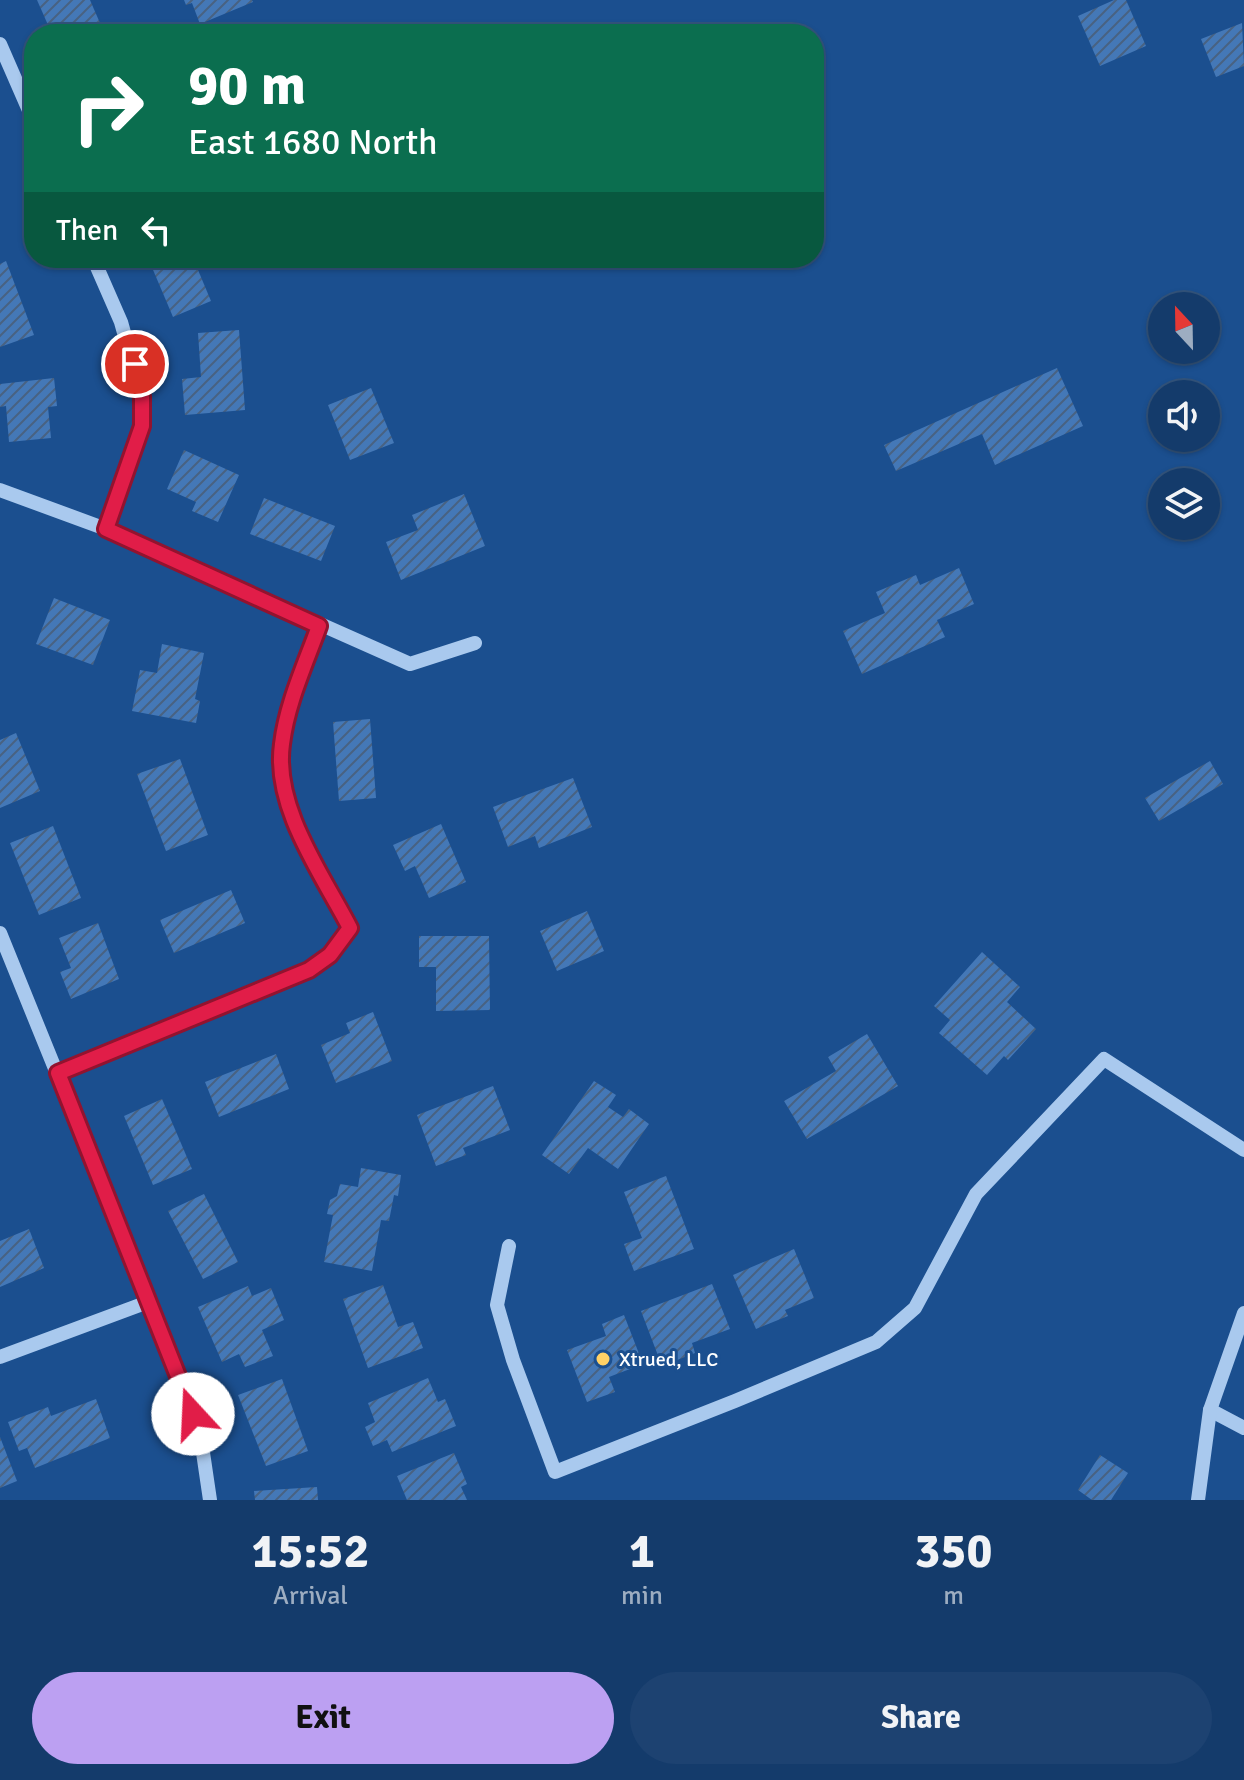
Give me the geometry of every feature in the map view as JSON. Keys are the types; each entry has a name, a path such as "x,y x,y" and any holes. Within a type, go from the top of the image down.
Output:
{"street":[{"path":"0,44 24,99"},
{"path":"97,268 121,322 142,397 142,426 106,529"},
{"path":"0,490 106,529 410,664 475,643"},
{"path":"58,1073 309,970 330,955 350,928 294,822 283,788 281,747 290,704 319,626"},
{"path":"0,933 185,1389 201,1439 210,1500"},
{"path":"509,1246 497,1305 513,1360 555,1472 816,1369 876,1342 915,1308 976,1194 1104,1059 1244,1150"},
{"path":"0,1357 148,1302"},
{"path":"1198,1500 1210,1410 1244,1313"},
{"path":"1210,1410 1244,1428"}],"building":[{"path":"37,0 90,0 100,24 48,24"},
{"path":"184,0 253,2 200,24 192,3 186,5"},
{"path":"1114,0 1126,0 1146,46 1100,66 1078,16"},
{"path":"1242,23 1244,66 1216,77 1201,39"},
{"path":"6,261 34,335 0,347 0,264"},
{"path":"152,268 197,268 211,301 173,317"},
{"path":"239,330 245,410 185,415 182,379 201,377 198,333"},
{"path":"1057,368 1083,426 995,465 982,434 896,471 884,445"},
{"path":"54,378 57,406 48,407 51,438 9,442 6,406 0,407 0,384"},
{"path":"371,388 394,443 350,460 328,405"},
{"path":"184,450 239,475 218,522 192,511 196,502 167,489"},
{"path":"464,494 485,546 401,580 386,542 418,530 412,515"},
{"path":"264,498 335,526 321,561 250,534"},
{"path":"959,568 974,604 937,620 945,637 862,674 843,631 885,613 876,592 916,575 920,585"},
{"path":"54,598 110,620 93,665 36,644"},
{"path":"162,644 204,653 195,699 200,701 196,723 132,711 140,670 157,673"},
{"path":"370,719 376,798 339,801 333,722"},
{"path":"16,733 40,791 0,808 0,740"},
{"path":"180,759 208,835 166,851 137,774"},
{"path":"1210,761 1223,784 1159,821 1145,798"},
{"path":"573,778 592,827 539,848 535,836 508,847 493,807"},
{"path":"441,824 466,882 429,898 415,866 405,871 393,845"},
{"path":"53,826 81,898 39,915 10,843"},
{"path":"231,890 245,923 174,953 160,920"},
{"path":"587,911 604,951 557,971 540,931"},
{"path":"98,923 119,979 71,999 60,972 71,968 59,938"},
{"path":"419,936 489,936 490,1010 436,1011 436,967 419,967"},
{"path":"982,952 1020,987 1007,1002 1036,1029 1008,1060 1004,1056 987,1075 939,1033 950,1020 934,1006"},
{"path":"373,1012 392,1061 336,1083 321,1045 350,1033 346,1023"},
{"path":"867,1034 898,1086 807,1139 784,1101 836,1071 828,1057"},
{"path":"276,1054 289,1089 219,1117 205,1082"},
{"path":"594,1081 616,1095 608,1107 623,1117 629,1109 649,1124 618,1169 588,1148 569,1174 542,1155"},
{"path":"493,1086 510,1130 463,1148 466,1155 436,1166 417,1115"},
{"path":"162,1099 192,1169 153,1185 124,1116"},
{"path":"361,1168 401,1175 389,1221 381,1220 372,1271 324,1262 333,1215 327,1214 330,1200 337,1196 340,1184 358,1187"},
{"path":"666,1176 694,1249 634,1271 624,1244 642,1238 624,1192"},
{"path":"204,1194 238,1262 203,1279 168,1211"},
{"path":"29,1229 44,1268 0,1287 0,1241"},
{"path":"794,1249 814,1298 785,1310 788,1316 756,1329 733,1275"},
{"path":"712,1284 730,1329 692,1343 695,1353 662,1366 641,1311"},
{"path":"383,1285 398,1327 413,1322 423,1348 368,1368 343,1299"},
{"path":"248,1286 252,1296 271,1288 284,1320 262,1330 273,1356 245,1367 239,1354 222,1362 198,1307"},
{"path":"624,1315 643,1364 609,1377 615,1392 587,1402 567,1350 606,1336 602,1324"},
{"path":"428,1378 438,1402 445,1399 456,1426 392,1452 387,1440 373,1446 365,1427 375,1422 368,1403"},
{"path":"282,1379 308,1451 266,1466 238,1395"},
{"path":"96,1399 110,1438 35,1468 27,1448 19,1451 8,1422 48,1407 51,1416"},
{"path":"0,1437 17,1481 0,1488"},
{"path":"454,1453 467,1484 461,1487 467,1500 407,1500 397,1476"},
{"path":"1100,1455 1128,1473 1111,1500 1092,1500 1078,1490"},
{"path":"317,1487 318,1500 255,1500 254,1491"}],"place":[{"name":"Xtrued, LLC","path":"603,1359"}],"route":[{"path":"135,364 142,397 142,426 106,529 319,626 290,704 281,747 283,788 294,822 350,928 330,955 309,970 58,1073 193,1414"}]}
